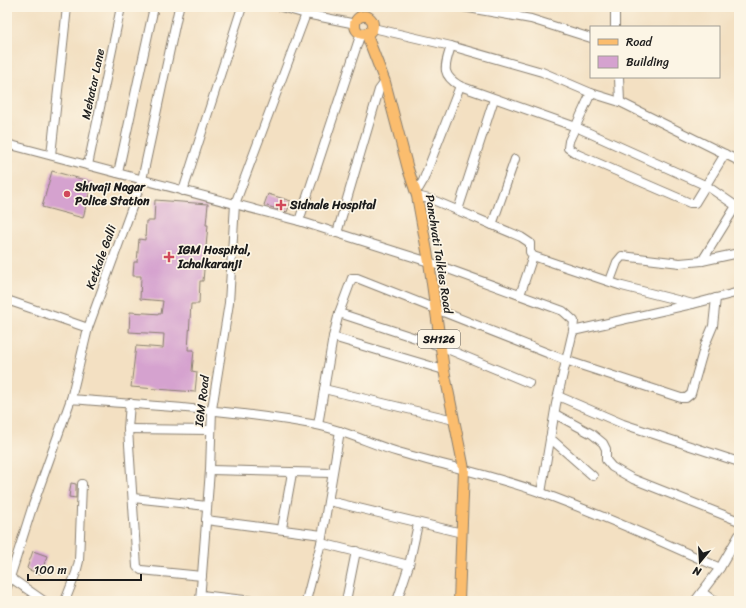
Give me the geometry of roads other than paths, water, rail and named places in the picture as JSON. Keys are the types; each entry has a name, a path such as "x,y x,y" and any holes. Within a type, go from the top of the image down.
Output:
{"main road":[{"path":"358,16 370,17 373,22 367,31 357,29 358,16"},
{"name":"Panchvati Talkies Road","path":"367,31 385,82 408,170 416,193 430,262 444,370 464,469 459,601"}],"street":[{"path":"51,155 67,7"},
{"name":"Mehatar Lane","path":"88,165 121,7"},
{"path":"118,173 154,7"},
{"name":"Ketkale Galli","path":"7,588 32,508 71,398 88,328 142,180 179,7"},
{"path":"183,191 242,7"},
{"path":"281,7 306,14 358,16"},
{"path":"464,7 516,11 590,38"},
{"path":"615,7 615,26"},
{"name":"IGM Road","path":"201,598 210,470 210,430 229,303 235,204 306,14"},
{"path":"299,221 367,31 451,46 542,72 591,93 620,102 692,136 739,161"},
{"path":"451,46 445,68 447,76 460,86 576,127 707,186 738,207 702,261"},
{"path":"619,78 620,102"},
{"path":"337,233 379,90 385,82"},
{"path":"460,86 423,181 416,193 521,237 530,243 530,252 533,256 610,281 693,304"},
{"path":"591,93 568,148 577,154 695,203 707,186 725,154"},
{"path":"458,210 494,99"},
{"path":"7,144 299,221 430,262 563,311 574,321 573,331 565,360 541,493"},
{"path":"492,225 515,159"},
{"path":"610,281 617,262 622,256 680,263 702,261 739,253"},
{"path":"520,295 533,256"},
{"path":"318,425 333,337 339,313 352,278 356,278 565,360 681,398 686,398 691,394 713,326 716,298"},
{"path":"573,331 739,292"},
{"path":"7,300 88,328"},
{"path":"339,313 440,346 529,383"},
{"path":"333,337 444,370"},
{"path":"324,389 454,420"},
{"path":"558,396 623,424 739,462"},
{"path":"71,398 212,409 318,425 340,431 396,452 464,469 541,493 640,531 720,568"},
{"path":"130,403 128,429 138,567 140,570 202,576"},
{"path":"555,414 592,434 603,443 606,449 606,460 612,467 633,479 739,521"},
{"path":"128,429 210,430"},
{"path":"306,601 322,539 340,431"},
{"path":"550,438 593,476"},
{"path":"210,470 332,473"},
{"path":"282,528 292,473"},
{"path":"65,601 79,561 82,484"},
{"path":"133,498 207,506"},
{"path":"329,501 418,524 462,533"},
{"path":"206,520 282,528 322,539 356,551 409,565"},
{"path":"398,601 409,565 418,524"},
{"path":"695,601 720,568 739,535"},
{"path":"346,601 356,551"},
{"path":"11,578 44,601"},
{"path":"702,592 714,601"},
{"path":"201,598 253,601"}],"place":[{"name":"Shivaji Nagar Police Station","path":"67,194"},
{"name":"Sidnale Hospital","path":"281,205"},
{"name":"IGM Hospital, Ichalkaranji","path":"169,257"}]}
